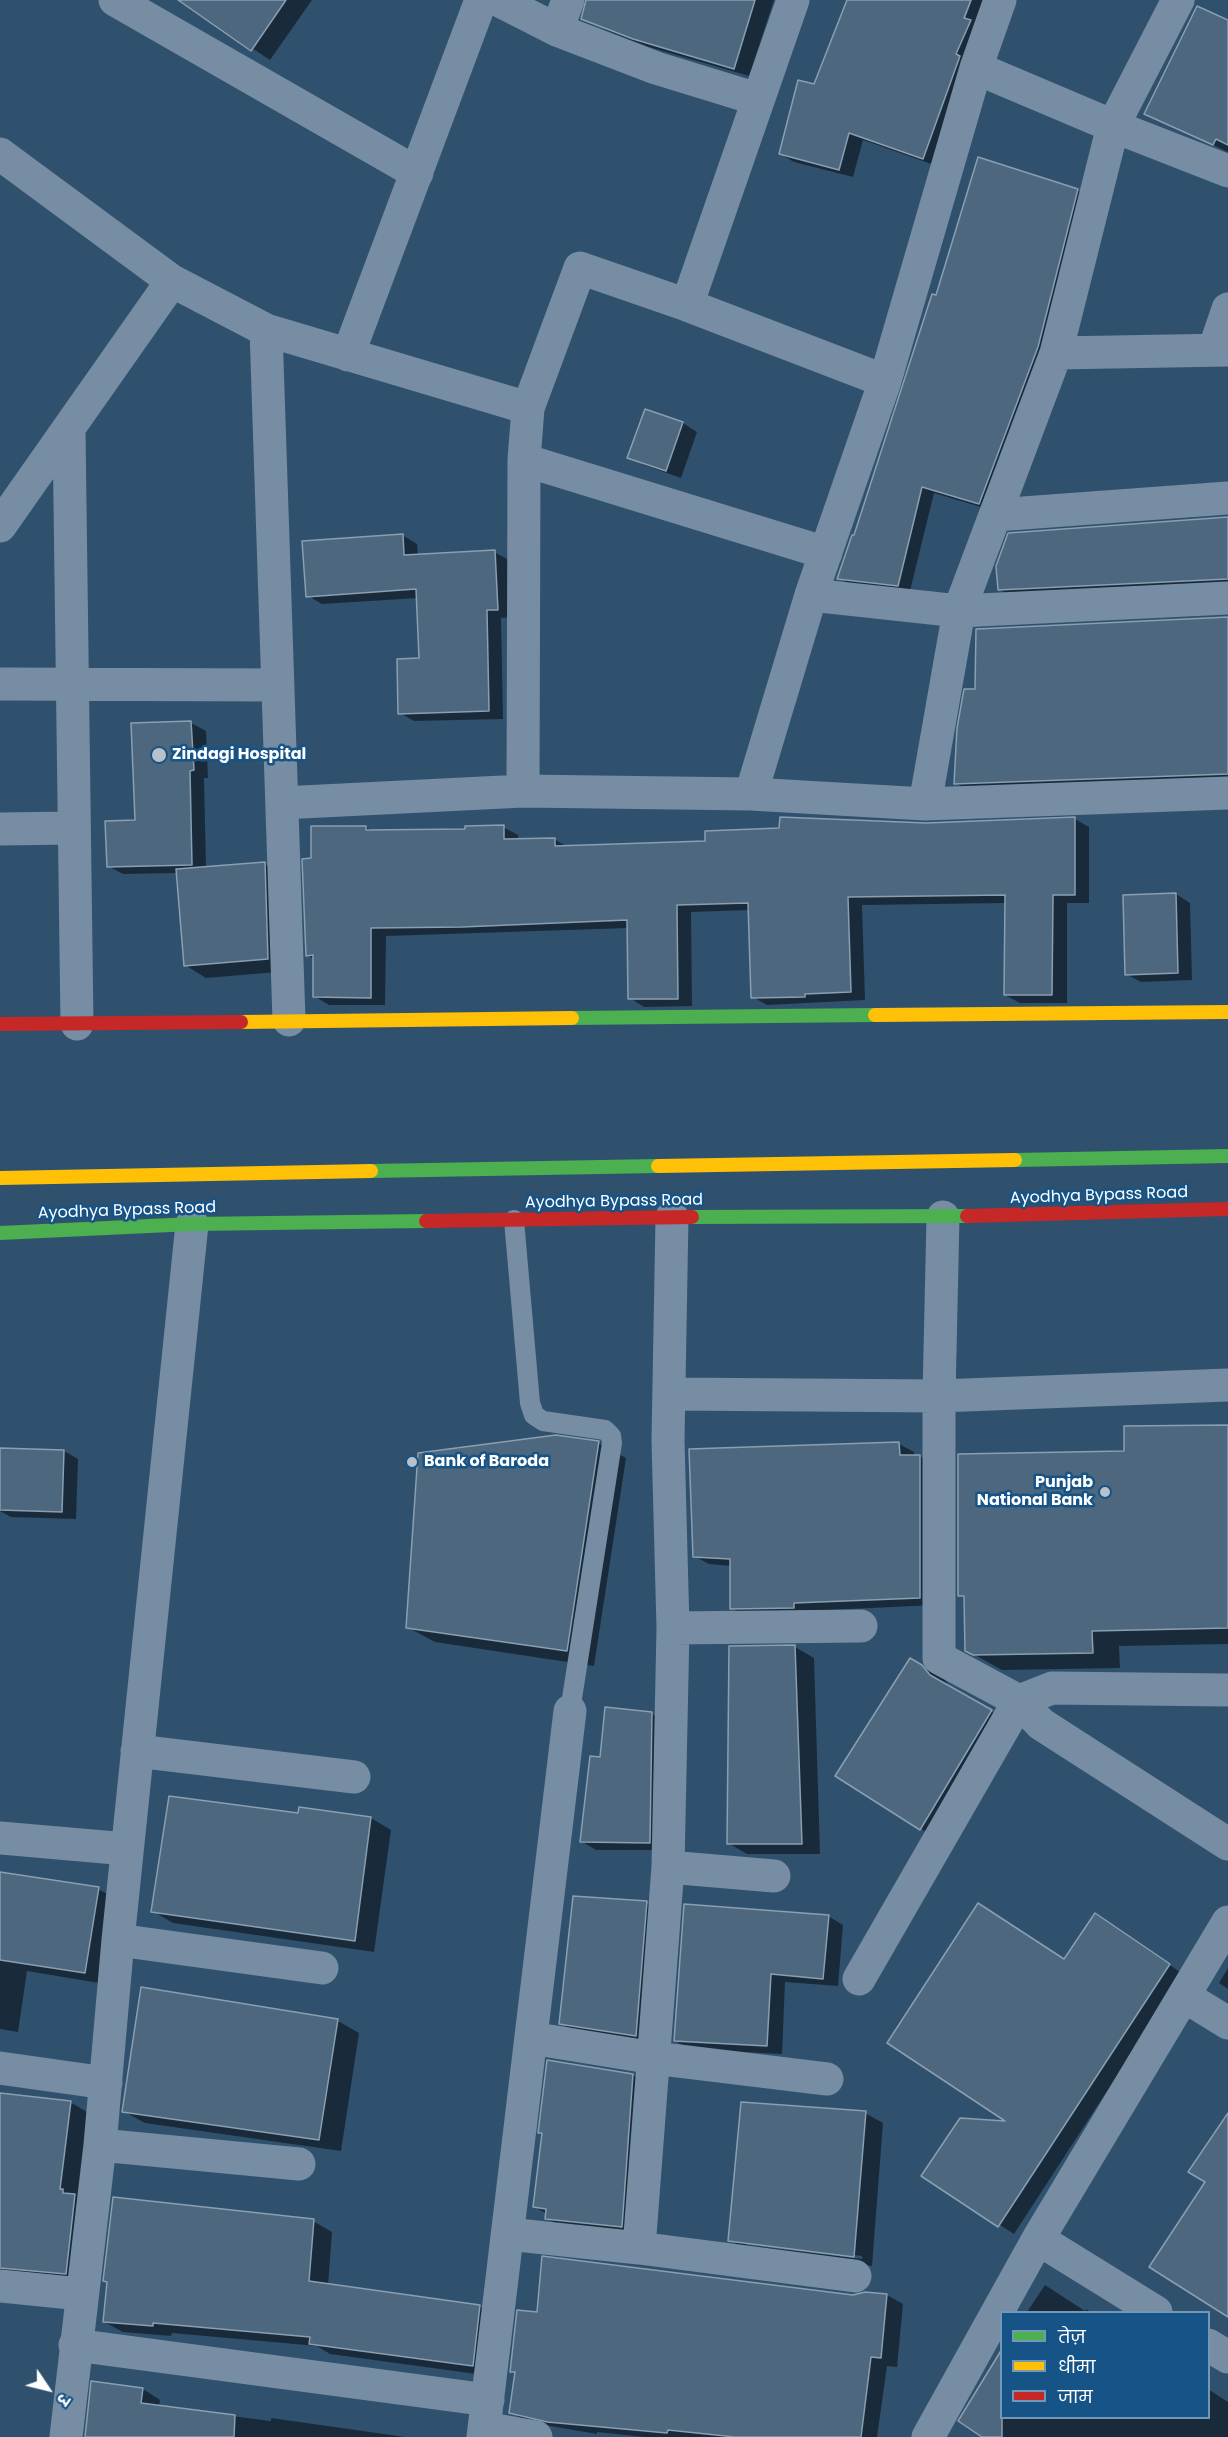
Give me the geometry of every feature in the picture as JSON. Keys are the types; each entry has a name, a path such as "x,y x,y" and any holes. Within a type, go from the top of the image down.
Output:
{"main road":[{"path":"0,1024 1228,1012"},
{"name":"Ayodhya Bypass Road","path":"0,1178 1228,1156"},
{"name":"Ayodhya Bypass Road","path":"0,1233 192,1224 672,1217 943,1217 1228,1209"}],"street":[{"path":"115,0 417,173"},
{"path":"348,356 482,0"},
{"path":"498,0 556,30 657,68 757,99"},
{"path":"556,30 568,0"},
{"path":"687,305 793,0"},
{"path":"751,794 811,595 885,381 976,68 1000,0"},
{"path":"925,804 959,611 1056,353 1113,126 1178,0"},
{"path":"976,68 1113,126 1228,171"},
{"path":"0,154 172,281 266,330 528,408"},
{"path":"523,791 524,460 528,408 580,268 687,305 885,381"},
{"path":"0,526 172,281"},
{"path":"1056,353 1221,350 1228,309"},
{"path":"266,330 289,1020"},
{"path":"69,430 77,1024"},
{"path":"524,460 826,553"},
{"path":"996,515 1228,498"},
{"path":"811,595 959,611 1228,598"},
{"path":"0,684 278,685"},
{"path":"282,804 523,791 751,794 925,804 1228,793"},
{"path":"0,830 74,828"},
{"path":"639,2248 668,1867 673,1628 668,1440 672,1217"},
{"path":"943,1217 939,1396 939,1658 1019,1701 1041,1724 1228,1844"},
{"path":"66,2437 100,2145 127,1849 192,1224"},
{"path":"669,1394 939,1396 1228,1385"},
{"path":"673,1628 861,1626"},
{"path":"859,1979 1019,1701 1052,1688 1228,1690"},
{"path":"485,2422 570,1711"},
{"path":"137,1751 354,1777"},
{"path":"0,1838 127,1849"},
{"path":"668,1867 774,1876"},
{"path":"928,2437 1038,2239 1228,1922"},
{"path":"118,1940 322,1968"},
{"path":"1184,1996 1228,2023"},
{"path":"531,2038 654,2058 827,2079"},
{"path":"0,2068 106,2083"},
{"path":"100,2145 299,2164"},
{"path":"508,2234 639,2248 855,2276"},
{"path":"1038,2239 1153,2311"},
{"path":"0,2286 81,2294"},
{"path":"75,2345 485,2422 536,2437"},
{"path":"1210,2346 1228,2357"}],"lane":[{"path":"514,1220 530,1403 534,1415 543,1421 605,1430 611,1436 612,1443 570,1711"}],"building":[{"path":"178,0 286,0 251,51"},
{"path":"586,0 755,0 734,69 633,39 581,19"},
{"path":"847,0 971,0 964,18 971,20 956,54 960,56 923,159 849,133 839,170 779,154 798,80 814,84"},
{"path":"1197,6 1228,20 1228,145 1216,139 1213,145 1144,114"},
{"path":"978,157 1078,189 1038,347 979,504 922,487 898,586 837,579 852,535 854,535 932,294 936,295"},
{"path":"645,409 683,422 666,471 627,458"},
{"path":"1228,517 1228,579 998,590 996,566 1008,533"},
{"path":"403,534 404,555 495,550 498,610 487,610 489,711 398,714 397,659 419,658 416,589 306,597 302,541"},
{"path":"1228,617 1228,774 954,784 957,728 964,689 975,689 976,629"},
{"path":"191,721 194,770 190,771 192,865 107,867 105,821 135,820 131,723"},
{"path":"780,817 926,823 1075,817 1075,895 1053,895 1052,995 1004,995 1005,895 848,897 851,992 805,994 805,997 751,998 748,903 677,905 678,999 628,999 627,920 462,927 371,928 371,998 313,997 313,955 306,956 302,859 311,858 311,826 366,826 366,830 465,829 465,826 504,825 504,839 555,838 555,846 705,841 705,831 779,828"},
{"path":"265,862 268,959 184,966 176,869"},
{"path":"1176,893 1178,973 1125,975 1123,895"},
{"path":"1228,1425 1228,1628 1092,1631 1093,1653 973,1655 965,1651 964,1596 958,1596 958,1454 1124,1451 1124,1426"},
{"path":"556,1435 599,1441 567,1651 406,1628 418,1453"},
{"path":"899,1442 900,1455 920,1455 920,1598 794,1603 794,1608 730,1609 730,1559 693,1557 689,1449"},
{"path":"0,1448 64,1450 62,1512 0,1510"},
{"path":"795,1645 802,1844 727,1844 729,1646"},
{"path":"910,1658 922,1665 930,1675 992,1710 920,1830 835,1776"},
{"path":"605,1707 652,1712 650,1843 580,1842 590,1756 600,1757"},
{"path":"169,1796 298,1813 299,1807 371,1817 355,1941 151,1912"},
{"path":"0,1872 99,1887 85,1973 0,1960"},
{"path":"573,1896 647,1901 636,2036 559,2024"},
{"path":"978,1903 1064,1959 1095,1913 1170,1964 998,2227 921,2176 960,2118 1005,2121 887,2043"},
{"path":"684,1904 829,1915 823,1979 771,1974 767,2046 674,2041"},
{"path":"141,1987 338,2019 319,2140 122,2112"},
{"path":"547,2060 633,2074 622,2227 545,2219 546,2209 533,2207 542,2133 538,2133"},
{"path":"0,2093 71,2101 60,2189 63,2189 63,2193 75,2194 66,2274 0,2268"},
{"path":"741,2102 866,2111 854,2257 728,2241"},
{"path":"1228,2113 1228,2317 1149,2267 1205,2182 1188,2172"},
{"path":"113,2197 314,2219 309,2281 480,2305 473,2366 309,2344 310,2337 153,2323 153,2326 103,2322 107,2282 103,2281"},
{"path":"542,2256 853,2295 865,2292 887,2294 881,2358 871,2357 861,2437 735,2437 668,2430 667,2433 547,2422 509,2413 515,2372 510,2372 517,2310 537,2312"},
{"path":"1000,2352 1002,2437 982,2437 958,2421"},
{"path":"91,2381 143,2388 141,2403 235,2415 234,2437 85,2437"}],"traffic: fast":[{"path":"572,1018 875,1015"},
{"path":"1015,1160 1228,1156"},
{"path":"371,1171 658,1166"},
{"path":"692,1217 967,1216"},
{"path":"0,1233 192,1224 426,1221"}],"traffic: slow":[{"path":"875,1015 1228,1012"},
{"path":"241,1022 572,1018"},
{"path":"658,1166 1015,1160"},
{"path":"0,1178 371,1171"}],"traffic: jam":[{"path":"0,1024 241,1022"},
{"path":"967,1216 1228,1209"},
{"path":"426,1221 692,1217"}],"place":[{"name":"Zindagi Hospital","path":"159,755"},
{"name":"Bank of Baroda","path":"412,1462"},
{"name":"Punjab National Bank","path":"1105,1492"}]}
